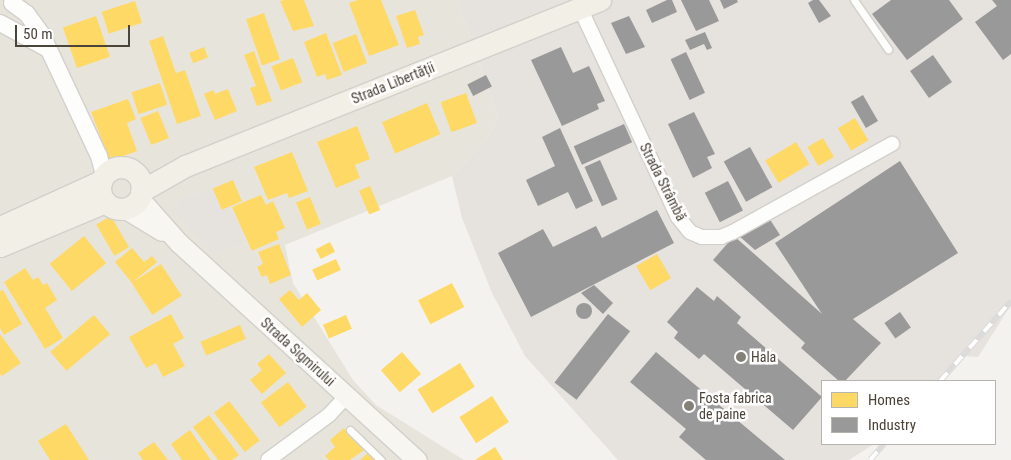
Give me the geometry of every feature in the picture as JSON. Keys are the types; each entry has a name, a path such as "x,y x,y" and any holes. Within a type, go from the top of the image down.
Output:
{"main road":[{"name":"Strada Libertății","path":"0,246 127,200 185,166 600,0"},
{"name":"Strada Libertății","path":"0,227 110,170 185,166"},
{"path":"110,170 139,179 127,200 100,192 110,170"},
{"name":"Strada Sigmirului","path":"127,200 179,243 417,460"}],"street":[{"path":"0,23 9,18 11,1"},
{"path":"11,1 27,14 48,49 110,170"},
{"name":"Strada Strâmbă","path":"580,8 678,217 690,232 702,237 721,237 733,232 892,144"},
{"path":"0,23 48,49"},
{"path":"268,460 330,415 353,402"}],"lane":[{"path":"854,0 888,49"},
{"path":"350,430 381,460"}],"shaded area":[{"path":"0,0 457,0 498,116 489,137 452,176 285,245 293,283 353,380 376,405 464,460 0,460"},
{"path":"457,0 1011,0 1011,305 978,357 966,356 953,366 943,380 821,380 821,445 872,445 849,460 618,460 525,356 492,293 462,218 452,176 489,137 498,116"},
{"path":"211,189 221,209 229,207 246,242 214,254 173,212 180,200"}],"building: Homes":[{"path":"304,0 314,26 293,31 280,1"},
{"path":"358,0 381,0 399,45 369,56 349,3"},
{"path":"135,1 142,23 109,34 102,12"},
{"path":"415,10 424,35 418,37 420,44 407,48 396,16"},
{"path":"264,13 280,59 262,66 246,19"},
{"path":"96,16 110,57 77,68 63,27"},
{"path":"326,33 342,75 327,80 325,74 317,77 304,42"},
{"path":"356,34 367,63 344,72 333,43"},
{"path":"163,36 176,73 185,70 201,116 177,124 149,41"},
{"path":"204,47 208,57 193,63 189,53"},
{"path":"254,51 272,101 257,106 250,88 256,86 244,55"},
{"path":"293,58 302,82 281,91 272,66"},
{"path":"160,83 167,105 139,114 131,92"},
{"path":"228,89 237,111 215,120 204,94 213,90 215,94"},
{"path":"466,93 477,123 452,132 441,102"},
{"path":"128,99 136,119 127,123 137,151 110,161 91,112"},
{"path":"427,103 440,134 395,153 382,122"},
{"path":"158,111 169,138 151,145 140,118"},
{"path":"855,118 868,140 851,151 838,128"},
{"path":"357,126 370,159 355,165 360,178 336,188 317,142"},
{"path":"823,138 834,157 818,166 807,147"},
{"path":"796,142 809,164 779,183 765,161"},
{"path":"292,152 308,191 289,198 287,193 268,200 254,167"},
{"path":"233,180 242,201 222,210 213,189"},
{"path":"370,186 380,210 369,215 359,191"},
{"path":"261,195 266,205 273,201 285,228 276,232 279,239 252,251 232,207"},
{"path":"310,197 321,224 307,230 296,203"},
{"path":"111,216 129,247 114,256 96,224"},
{"path":"84,236 106,263 72,291 50,264"},
{"path":"330,242 335,252 321,259 316,249"},
{"path":"279,244 291,275 270,284 267,275 262,277 257,267 263,264 258,252"},
{"path":"132,248 144,262 152,256 157,262 132,283 115,262"},
{"path":"657,254 671,278 650,290 636,266"},
{"path":"336,259 341,270 317,281 312,270"},
{"path":"161,264 182,296 152,315 132,283"},
{"path":"25,268 33,280 38,277 43,285 47,283 57,300 45,308 63,338 45,349 4,282"},
{"path":"452,283 464,307 430,324 418,300"},
{"path":"3,290 22,324 4,335 0,328 0,291"},
{"path":"290,290 299,300 307,293 321,310 302,327 279,299"},
{"path":"171,314 184,338 173,344 185,366 163,377 156,363 146,368 129,337"},
{"path":"94,315 110,334 66,371 50,352"},
{"path":"346,315 352,329 329,339 323,325"},
{"path":"240,325 246,339 206,356 200,342"},
{"path":"0,334 21,363 2,376 0,374"},
{"path":"402,352 421,374 400,392 381,370"},
{"path":"269,354 286,373 262,394 250,380 262,370 257,364"},
{"path":"460,363 475,387 432,413 418,389"},
{"path":"288,382 307,407 280,427 261,402"},
{"path":"492,396 509,422 476,443 459,417"},
{"path":"229,401 260,440 245,452 214,413"},
{"path":"209,415 239,455 232,460 218,460 193,427"},
{"path":"66,424 89,460 50,460 38,441"},
{"path":"344,428 364,450 350,460 329,460 325,456 335,447 330,440"},
{"path":"190,430 211,460 182,460 171,444"},
{"path":"154,442 168,460 143,460 138,453"},
{"path":"495,447 503,460 475,460"},
{"path":"369,452 375,460 360,460"}],"building: Industry":[{"path":"667,0 672,0 677,12 652,23 646,10"},
{"path":"681,0 709,0 719,21 696,31"},
{"path":"720,0 737,0 738,2 724,9"},
{"path":"813,0 819,0 831,16 819,23 808,3"},
{"path":"891,0 949,0 963,19 907,60 872,14"},
{"path":"992,0 1011,0 1011,54 1003,60 975,22 997,6"},
{"path":"629,16 645,47 626,54 611,23"},
{"path":"705,32 712,48 707,50 704,44 690,50 685,40"},
{"path":"561,47 573,73 589,66 605,101 597,104 599,109 562,126 531,60"},
{"path":"686,52 705,93 690,100 671,59"},
{"path":"933,55 952,82 929,98 910,71"},
{"path":"486,75 492,87 473,96 467,85"},
{"path":"863,95 878,121 866,128 851,102"},
{"path":"694,112 715,154 707,157 712,168 693,178 668,124"},
{"path":"624,124 632,142 582,165 574,146"},
{"path":"560,128 593,201 576,209 568,192 538,206 526,180 555,166 542,137"},
{"path":"750,147 772,187 746,202 724,162"},
{"path":"600,160 617,199 602,206 584,167"},
{"path":"900,161 958,253 853,319 881,343 846,380 838,380 801,348 805,343 713,260 734,236 822,314 775,243"},
{"path":"728,181 743,210 720,222 705,193"},
{"path":"657,210 674,243 531,317 498,253 543,229 553,247 596,226 602,238"},
{"path":"769,218 780,235 755,250 738,235"},
{"path":"594,285 613,303 603,314 581,293"},
{"name":"Hala","path":"697,287 714,301 717,296 741,317 737,323 821,398 793,430 704,354 699,359 674,338 678,332 667,322"},
{"path":"584,303 590,305 592,311 590,317 584,319 578,317 576,311 578,305"},
{"path":"900,312 911,328 895,338 884,323"},
{"path":"608,314 630,331 577,400 554,383"},
{"name":"Fosta fabrica de paine","path":"656,352 785,460 706,460 679,437 686,429 630,382"}],"railway":[{"path":"941,380 1011,301"},
{"path":"870,460 883,445"}],"place":[{"name":"Hala","path":"741,357"},
{"name":"Fosta fabrica de paine","path":"689,406"}]}
